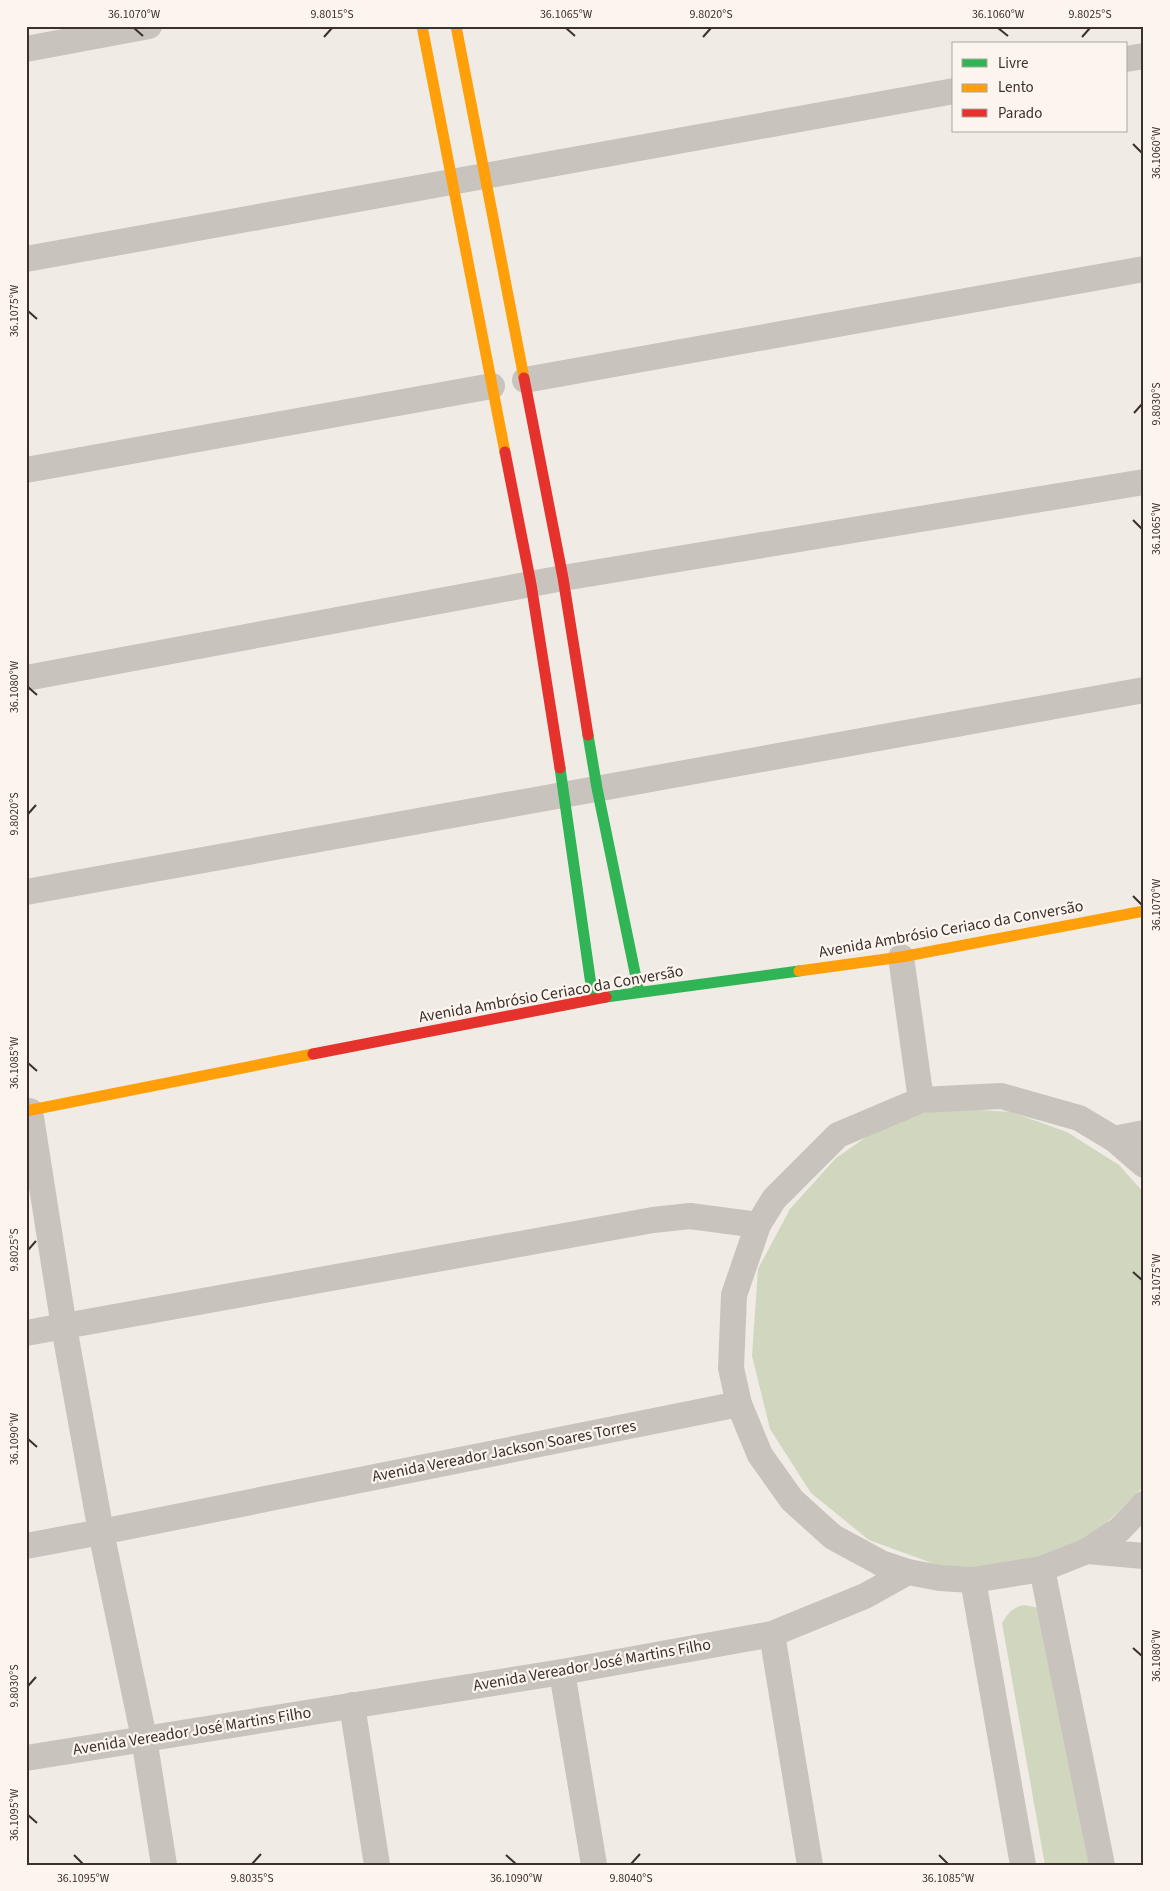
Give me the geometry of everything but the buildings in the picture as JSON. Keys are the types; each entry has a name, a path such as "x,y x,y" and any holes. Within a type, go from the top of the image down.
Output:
{"street":[{"path":"26,49 149,26"},
{"path":"422,26 531,584 564,794 593,1000"},
{"path":"456,26 564,578 597,788 639,992"},
{"path":"1128,59 1144,56"},
{"path":"26,259 952,90"},
{"path":"525,380 1144,268"},
{"path":"26,470 492,386"},
{"path":"26,678 564,578 1144,482"},
{"path":"26,892 1144,690"},
{"name":"Avenida Ambrósio Ceriaco da Conversão","path":"28,1111 593,1000 639,992 901,957 1144,912"},
{"path":"901,957 921,1100"},
{"path":"1144,1165 1114,1139 1079,1118 1001,1096 921,1100 838,1136 774,1199 758,1225 734,1295 732,1368 739,1404 760,1455 792,1500 833,1537 881,1563 908,1572 940,1578 972,1580 1042,1570 1087,1551 1120,1530 1144,1504"},
{"path":"28,1111 100,1532 144,1738 164,1865"},
{"path":"1114,1139 1144,1133"},
{"path":"26,1333 653,1220 690,1216 758,1225"},
{"name":"Avenida Vereador Jackson Soares Torres","path":"26,1546 739,1404"},
{"path":"1087,1551 1144,1556"},
{"path":"1042,1570 1102,1865"},
{"name":"Avenida Vereador José Martins Filho","path":"26,1758 562,1672 772,1634 865,1596 908,1572"},
{"path":"972,1580 1022,1865"},
{"path":"772,1634 810,1865"},
{"path":"562,1672 594,1865"},
{"path":"352,1705 377,1865"}],"green space":[{"path":"951,1108 1011,1112 1067,1132 1119,1165 1144,1193 1144,1486 1086,1543 1014,1568 940,1566 869,1540 811,1493 770,1429 752,1356 758,1269 790,1209 836,1158 892,1119"},
{"path":"1024,1605 1039,1608 1089,1865 1045,1865 1002,1623 1011,1611"}],"traffic: fast":[{"path":"588,735 639,992"},
{"path":"560,768 593,999"},
{"path":"606,997 799,971"}],"traffic: slow":[{"path":"422,26 505,452"},
{"path":"456,26 524,378"},
{"path":"799,971 901,957 1144,911"},
{"path":"26,1111 313,1054"}],"traffic: jam":[{"path":"524,378 563,578 588,735"},
{"path":"505,452 531,584 560,768"},
{"path":"313,1054 606,997"}]}
